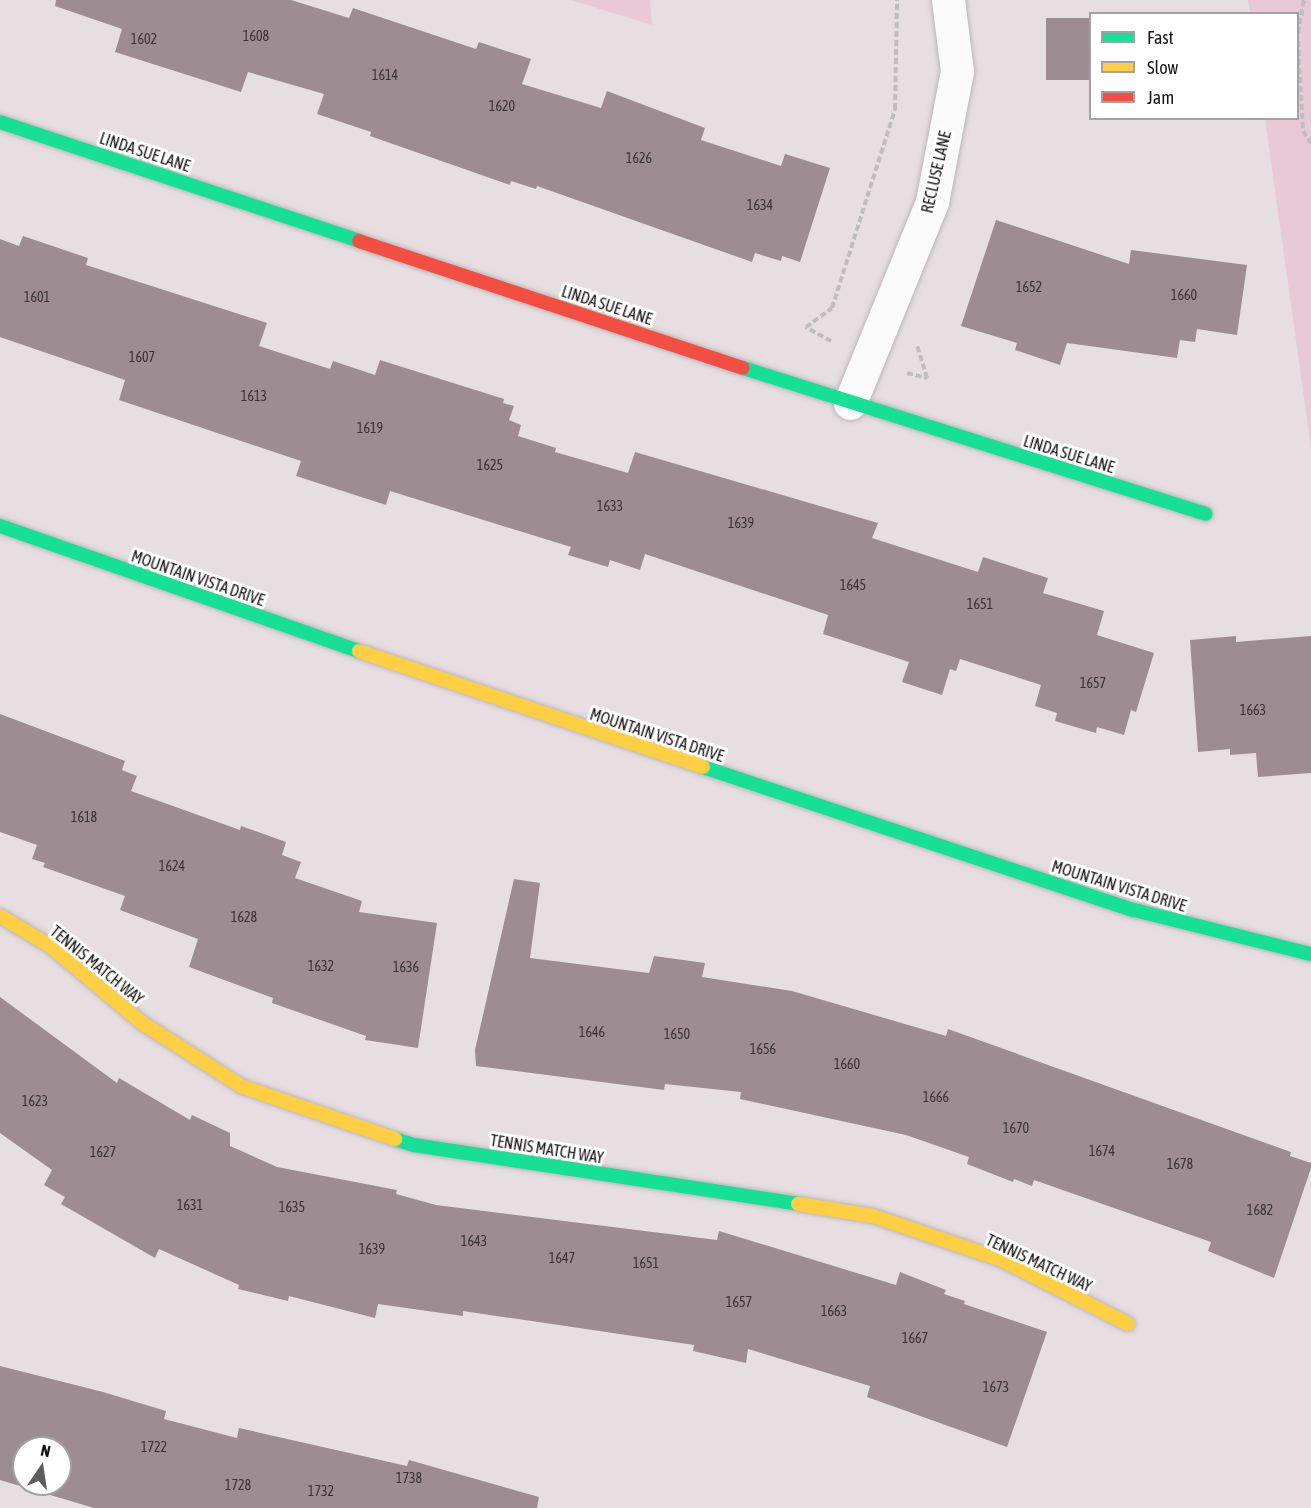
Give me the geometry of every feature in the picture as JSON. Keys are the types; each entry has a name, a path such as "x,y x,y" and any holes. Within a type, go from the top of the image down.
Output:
{"street":[{"name":"RECLUSE LANE","path":"850,403 932,202 957,71 948,0"},
{"name":"LINDA SUE LANE","path":"0,122 850,403 1205,514"},
{"name":"MOUNTAIN VISTA DRIVE","path":"0,526 487,696 1134,910 1311,954"},
{"name":"TENNIS MATCH WAY","path":"0,916 50,946 142,1023 243,1087 414,1145 873,1216 1002,1260 1128,1324"}],"path":[{"path":"867,361 806,327 832,308 895,109 897,0"},
{"path":"1299,28 1304,0"},
{"path":"1299,59 1303,131 1311,143"}],"shaded area":[{"path":"571,0 650,0 652,25"},
{"path":"1248,0 1311,0 1311,448 1265,120 1299,120 1299,12 1250,12"}],"building":[{"path":"56,0 291,0 349,18 353,8 476,49 479,42 531,59 522,84 601,108 607,91 705,128 701,140 781,166 785,154 830,168 800,262 782,256 781,261 755,253 752,262 537,186 536,189 511,181 510,185 370,136 371,132 317,114 324,94 248,72 241,92 115,52 122,29 55,6"},
{"path":"1046,18 1089,18 1089,80 1046,80"},
{"path":"996,220 1129,264 1131,250 1247,265 1237,335 1197,329 1195,342 1180,340 1177,358 1067,343 1060,365 1015,350 1017,343 961,326"},
{"path":"23,236 88,258 86,265 267,323 259,346 330,369 333,361 375,375 380,360 504,399 503,403 514,406 509,420 521,425 518,436 556,448 555,452 628,473 635,452 878,523 872,538 978,572 983,557 1048,578 1043,593 1104,611 1097,635 1154,653 1136,712 1131,710 1124,735 1097,727 1096,733 1055,721 1057,713 1035,706 1041,685 960,659 956,671 950,669 942,695 902,682 909,662 823,634 828,615 645,554 640,570 610,560 608,567 568,555 571,547 390,491 386,505 296,476 301,461 119,400 125,380 0,337 0,239 19,246"},
{"path":"1236,636 1236,642 1311,636 1311,773 1258,777 1256,753 1230,755 1230,749 1198,752 1190,640"},
{"path":"0,714 125,761 122,770 137,776 131,791 240,830 241,826 286,842 282,855 301,862 295,878 362,901 359,912 437,923 418,1048 365,1040 366,1036 272,1003 273,998 189,967 198,939 120,910 125,896 43,867 45,863 32,859 37,845 0,832"},
{"path":"514,879 540,883 530,958 649,973 654,956 705,963 702,977 792,991 946,1036 948,1029 1291,1152 1290,1156 1311,1163 1311,1168 1274,1278 1208,1251 1211,1242 1034,1180 1032,1186 1014,1179 1013,1182 967,1164 969,1157 906,1135 740,1099 741,1092 665,1084 664,1090 476,1066 475,1050"},
{"path":"0,997 117,1083 119,1078 190,1120 192,1115 230,1133 230,1146 277,1167 397,1190 396,1194 436,1205 717,1240 719,1231 896,1285 900,1272 946,1290 944,1294 965,1301 964,1304 1047,1332 1007,1447 867,1397 870,1386 748,1349 746,1363 693,1351 694,1345 463,1311 463,1316 378,1304 375,1318 289,1296 288,1301 238,1289 239,1285 159,1249 155,1258 61,1204 65,1197 44,1185 52,1170 0,1133"},
{"path":"0,1366 103,1392 166,1411 164,1419 237,1438 239,1428 407,1466 409,1460 539,1497 537,1508 94,1508 54,1496 72,1496 72,1436 12,1436 12,1484 0,1480"}],"traffic: fast":[{"path":"0,122 359,241"},
{"path":"743,368 1205,514"},
{"path":"0,526 359,651"},
{"path":"703,767 1134,910 1311,954"},
{"path":"395,1139 414,1145 798,1204"}],"traffic: slow":[{"path":"359,651 703,767"},
{"path":"0,916 50,946 142,1023 243,1087 395,1139"},
{"path":"798,1204 873,1216 1002,1260 1128,1324"}],"traffic: jam":[{"path":"359,241 743,368"}]}
